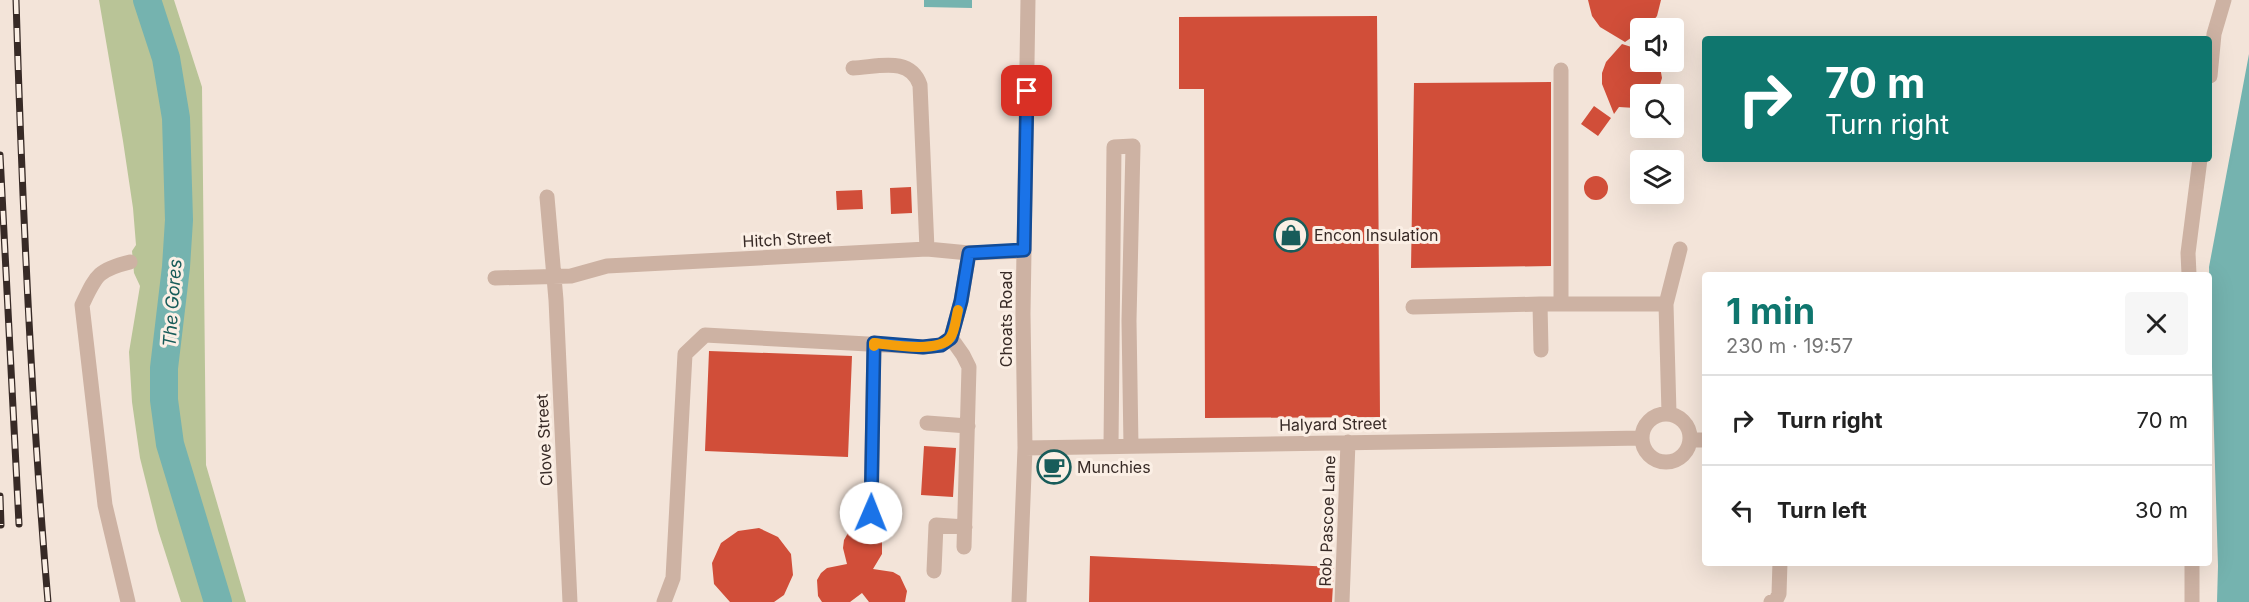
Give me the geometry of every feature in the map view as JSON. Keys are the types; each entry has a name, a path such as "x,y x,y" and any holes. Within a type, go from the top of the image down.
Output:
{"street":[{"name":"Choats Road","path":"1019,602 1025,448 1024,250 1028,0"},
{"path":"2212,55 2214,34 2224,0"},
{"path":"853,68 899,65 911,69 917,76 920,85 927,249"},
{"path":"1561,70 1561,304"},
{"path":"1111,446 1114,147 1132,146 1129,321 1131,446"},
{"path":"2189,272 2188,253 2200,162"},
{"name":"Clove Street","path":"547,197 570,602"},
{"name":"Hitch Street","path":"495,278 571,276 607,266 927,249 969,253 1024,250"},
{"path":"1669,413 1666,304 1680,249"},
{"path":"664,602 673,578 685,354 705,335 923,347 941,345 951,338 961,301 969,253"},
{"path":"128,602 105,505 82,305 93,281 101,272 130,262"},
{"path":"1540,304 1541,350"},
{"path":"1413,307 1666,304"},
{"path":"951,338 969,367 964,548"},
{"path":"871,513 874,343"},
{"path":"1669,413 1682,419 1700,440 1673,461 1665,462 1652,457 1643,446 1642,438 1647,423 1653,417 1669,413"},
{"path":"927,423 968,426"},
{"name":"Halyard Street","path":"1025,448 1642,438"},
{"name":"Rob Pascoe Lane","path":"1342,602 1348,442"},
{"path":"934,571 936,525 965,527"},
{"path":"1771,602 1776,600 1779,594 1780,566"},
{"path":"2192,566 2192,602"}],"green space":[{"path":"99,0 174,0 202,87 206,465 246,602 181,602 158,530 140,458 132,402 129,352 140,286 134,273 132,251 136,245 133,208"}],"water":[{"path":"924,0 972,0 972,8 924,7"},
{"path":"2249,54 2249,602 2217,602 2212,272 2209,272"}],"building":[{"path":"1588,0 1661,0 1655,18 1630,18 1630,39 1625,42 1600,27 1592,16"},
{"name":"Encon Insulation","path":"1377,16 1380,417 1205,418 1204,89 1179,89 1179,17"},
{"path":"1622,44 1630,47 1630,72 1661,72 1660,84 1630,84 1630,108 1619,107 1614,114 1602,84 1602,73 1606,62"},
{"path":"1551,82 1551,266 1411,268 1414,83"},
{"path":"1594,106 1611,118 1598,136 1581,124"},
{"path":"1596,176 1605,179 1608,188 1605,197 1596,200 1587,197 1584,188 1587,179"},
{"path":"911,187 912,213 891,214 890,188"},
{"path":"862,190 863,209 837,210 836,191"},
{"path":"709,351 852,356 848,457 705,451"},
{"path":"924,446 956,448 953,497 921,495"},
{"path":"862,526 877,532 882,538 882,554 873,569 893,572 900,576 907,591 905,602 869,602 862,593 850,602 822,602 818,596 817,580 821,573 827,568 847,564 843,548 844,540 848,533"},
{"path":"759,528 778,537 791,554 793,575 784,595 774,602 730,602 714,584 712,563 721,543 738,531"},
{"path":"1090,556 1334,567 1332,602 1089,602"}],"waterway":[{"name":"The Gores","path":"147,0 166,58 176,118 179,220 164,368 164,400 170,444 218,602"}],"railway":[{"path":"16,0 28,301 48,602"},
{"path":"0,155 19,524"},
{"path":"0,496 1,525"}],"slow traffic":[{"path":"874,346 874,343 923,347 941,345 951,338 958,310"}],"place":[{"name":"Encon Insulation","path":"1291,235"},
{"name":"Munchies","path":"1054,467"}],"route":[{"path":"871,513 874,343 923,347 941,345 951,338 961,301 969,253 1024,250 1027,91"}]}
